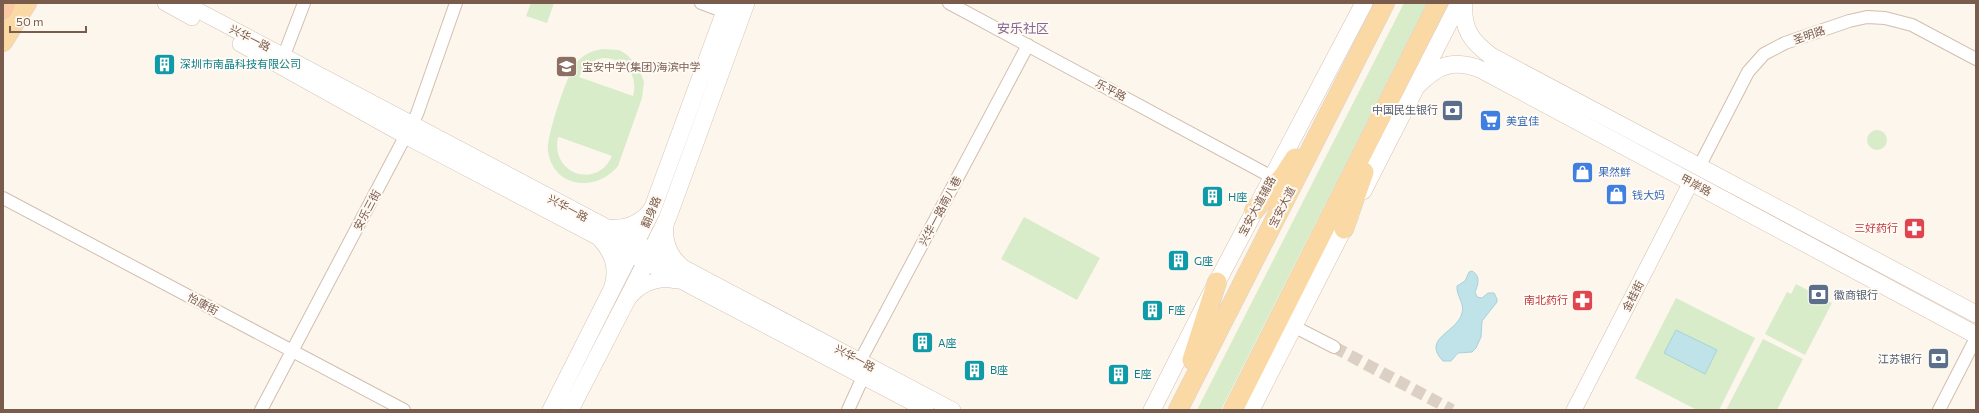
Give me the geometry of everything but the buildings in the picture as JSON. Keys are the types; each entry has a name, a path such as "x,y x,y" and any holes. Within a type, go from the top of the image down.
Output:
{"highway":[{"path":"3,9 6,3"}],"main road":[{"path":"3,42 27,3"},
{"name":"翻身路","path":"551,410 633,249 664,202 746,3"},
{"name":"宝安大道辅路","path":"1152,410 1217,282 1364,3"},
{"name":"宝安大道","path":"1178,410 1385,3"},
{"path":"1233,410 1438,3"},
{"path":"1251,410 1459,3"},
{"name":"甲岸路","path":"1464,3 1463,14 1470,37 1479,47 1491,56 1976,314"},
{"name":"翻身路","path":"570,410 648,257 726,8"},
{"name":"甲岸路","path":"1416,87 1429,73 1445,65 1469,65 1482,70 1976,335"},
{"path":"1254,211 1284,175 1352,69"},
{"path":"1344,229 1394,90"},
{"path":"1624,146 1618,140 1619,135 1624,130 1631,130"},
{"path":"1172,410 1198,344 1217,282"}],"street":[{"name":"兴华一路","path":"165,3 282,61"},
{"name":"兴华一路","path":"184,3 282,61 586,232 633,249 863,377 926,410"},
{"path":"282,61 304,3"},
{"name":"安乐三街","path":"261,410 417,114 456,3"},
{"path":"701,3 726,8"},
{"name":"乐平路","path":"949,3 1272,177"},
{"path":"1352,3 1354,12 1353,24"},
{"name":"圣明路","path":"1699,167 1748,72 1764,54 1785,43 1849,21 1867,17 1885,18 1912,25 1976,59"},
{"name":"兴华一路南八巷","path":"860,361 1028,45"},
{"name":"兴华一路","path":"408,131 603,226 633,249"},
{"name":"金桂街","path":"1574,410 1691,182"},
{"name":"怡康街","path":"3,198 404,410"},
{"path":"603,226 625,227 633,224 664,202"},
{"path":"664,202 666,241 676,260 691,280"},
{"path":"586,232 600,240 606,247 613,262 614,279 609,296"},
{"name":"兴华一路","path":"691,280 860,361 953,410"},
{"path":"626,302 639,288 654,281 691,280"},
{"path":"1295,326 1334,347"},
{"path":"1939,410 1976,338"},
{"path":"848,410 863,377 860,361"}],"green space":[{"path":"531,3 554,3 547,23 526,16"},
{"path":"1404,3 1427,3 1221,410 1197,410"},
{"path":"598,50 619,50 626,54 638,66 644,82 642,98 618,166 609,175 598,180 588,183 577,182 567,179 558,173 552,163 548,151 548,144 557,108 566,83 576,62","holes":["603,58 611,59 623,64 632,74 634,81 633,96 579,77 589,64 595,60","559,137 612,156 605,166 596,173 586,175 576,173 568,168 561,160 557,150"]},
{"path":"1877,130 1884,133 1887,140 1884,147 1877,150 1870,147 1867,140 1870,133"},
{"path":"1024,217 1100,258 1077,300 1001,259"},
{"path":"1796,284 1832,303 1805,355 1765,334 1787,292 1791,294"},
{"path":"1676,298 1755,338 1719,410 1697,410 1635,378"},
{"path":"1763,339 1803,359 1777,410 1726,410"}],"water":[{"path":"1472,271 1478,278 1478,284 1475,292 1477,297 1482,298 1488,293 1494,293 1497,302 1482,321 1481,337 1476,348 1472,352 1458,353 1451,361 1443,361 1437,353 1436,347 1442,336 1459,320 1463,309 1457,286 1465,281 1469,272"},
{"path":"1676,330 1717,350 1705,374 1664,353"}],"tunnel":[{"path":"1334,347 1452,410"}],"place":[{"name":"深圳市南晶科技有限公司","path":"164,64"},
{"name":"宝安中学(集团)海滨中学","path":"567,67"},
{"name":"中国民生银行","path":"1453,110"},
{"name":"美宜佳","path":"1491,121"},
{"name":"果然鲜","path":"1582,172"},
{"name":"钱大妈","path":"1617,195"},
{"name":"H座","path":"1213,197"},
{"name":"三好药行","path":"1914,228"},
{"name":"G座","path":"1179,261"},
{"name":"徽商银行","path":"1819,295"},
{"name":"南北药行","path":"1583,300"},
{"name":"F座","path":"1153,310"},
{"name":"A座","path":"923,343"},
{"name":"江苏银行","path":"1938,359"},
{"name":"B座","path":"974,370"},
{"name":"E座","path":"1119,374"}],"district":[{"name":"安乐社区","path":"1023,28"}]}
